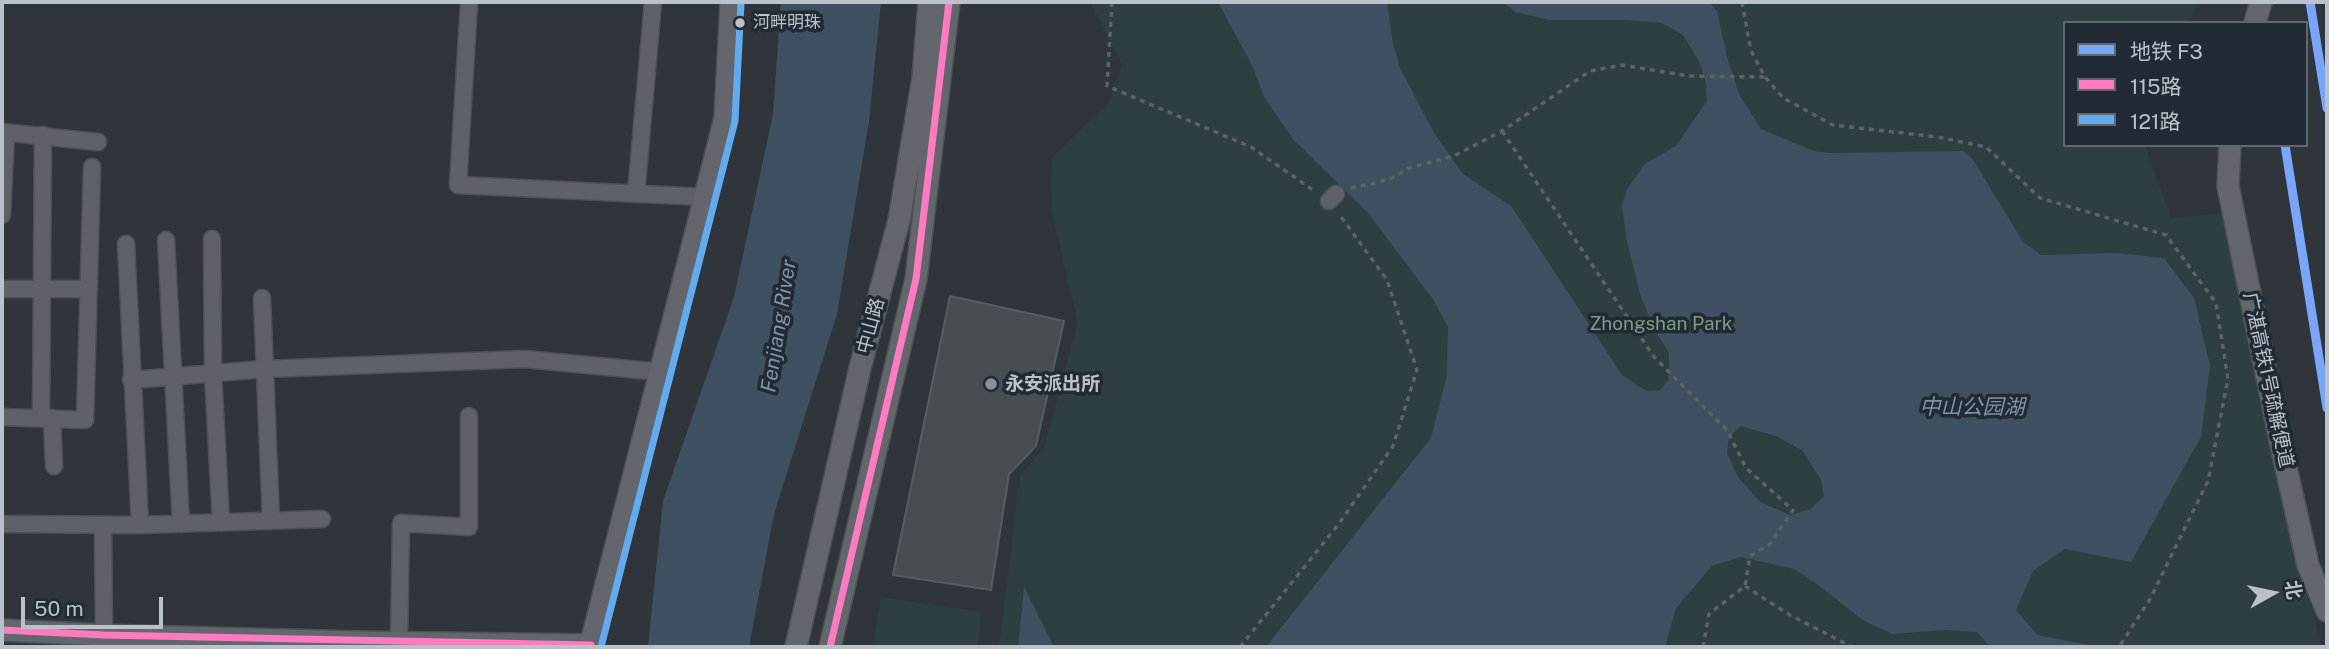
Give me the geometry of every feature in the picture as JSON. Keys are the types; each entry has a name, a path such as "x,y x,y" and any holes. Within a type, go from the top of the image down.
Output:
{"street":[{"path":"469,2 458,186 705,197"},
{"path":"636,194 653,2"},
{"path":"2,630 369,645 399,642 591,646 725,118 731,2"},
{"name":"中山路","path":"796,647 860,368 899,220 923,78 929,2"},
{"name":"中山路","path":"830,647 916,279 949,2"},
{"path":"2256,21 2261,2"},
{"path":"2,215 4,132 98,142"},
{"path":"43,135 42,289 46,418 54,466"},
{"name":"广湛高铁1号疏解便道","path":"2230,147 2228,186 2277,429 2308,565 2327,611"},
{"path":"2,417 85,420 92,167"},
{"path":"212,239 213,373 221,523"},
{"path":"166,240 181,524"},
{"path":"126,244 139,525"},
{"path":"2,289 89,289"},
{"path":"262,298 271,521"},
{"path":"131,380 264,369 525,359 660,372"},
{"path":"399,642 401,523 469,527 469,416"},
{"path":"2,524 139,525 322,519"},
{"path":"103,524 104,635"}],"path":[{"path":"1112,2 1107,86 1251,147 1333,197 1387,280 1417,370 1393,446 1338,525 1240,647"},
{"path":"1742,2 1751,51 1765,77 1783,98 1833,125 1938,137 1986,146 2040,198 2166,235 2216,303 2228,379 2208,481 2150,599 2119,647"},
{"path":"1333,197 1357,185 1392,178 1409,168 1454,156 1502,131 1590,71 1622,65 1689,76 1765,77"},
{"path":"1502,131 1654,357 1727,430 1746,468 1793,510 1770,544 1750,555 1745,586 1709,614 1703,647"},
{"path":"1745,586 1788,614 1852,647"}],"green space":[{"name":"Zhongshan Park","path":"1090,2 2218,2 2199,4 2188,21 2063,21 2063,147 2146,147 2171,218 2236,212 2266,437 2322,647 999,647 1020,475 1044,448 1078,323 1051,209 1052,157 1108,104 1122,64"},
{"path":"881,597 982,612 977,647 873,647"}],"water":[{"name":"Fenjiang River","path":"781,2 881,2 869,121 837,314 774,514 749,647 648,647 663,501 734,297 773,114"},
{"name":"中山公园湖","path":"1218,2 1387,2 1393,44 1400,68 1434,133 1463,174 1512,207 1622,375 1646,391 1660,390 1669,380 1669,353 1655,331 1640,294 1626,237 1622,204 1627,189 1645,164 1676,146 1707,101 1701,65 1683,35 1662,23 1549,20 1515,12 1503,2 1709,2 1717,11 1728,61 1740,96 1761,129 1814,151 1830,153 1963,151 1972,158 2023,242 2041,255 2117,253 2164,258 2194,298 2210,366 2201,437 2131,562 2065,549 2033,571 2016,610 2037,635 2089,645 2087,647 1990,647 1977,632 1945,630 1893,634 1864,621 1794,569 1741,557 1712,566 1676,608 1665,647 1266,647 1431,438 1447,375 1448,327 1433,299 1368,213 1293,139 1264,97 1253,67","holes":["1740,426 1776,436 1803,451 1821,480 1824,496 1811,509 1790,515 1760,502 1738,477 1727,453 1729,438"]},
{"path":"1024,587 1054,647 1018,647"}],"building":[{"name":"永安派出所","path":"950,296 1064,321 1036,446 1009,474 991,590 893,575"}],"metro line":[{"name":"F3","path":"2310,2 2327,108"},
{"name":"F3","path":"2285,147 2327,408"}],"transit line":[{"name":"115路","path":"830,647 916,279 949,2"},
{"name":"121路","path":"601,647 735,121 741,3"},
{"name":"115路","path":"2,630 104,635 591,645 590,647"}],"place":[{"name":"河畔明珠","path":"740,23"},
{"name":"永安派出所","path":"991,384"}]}
